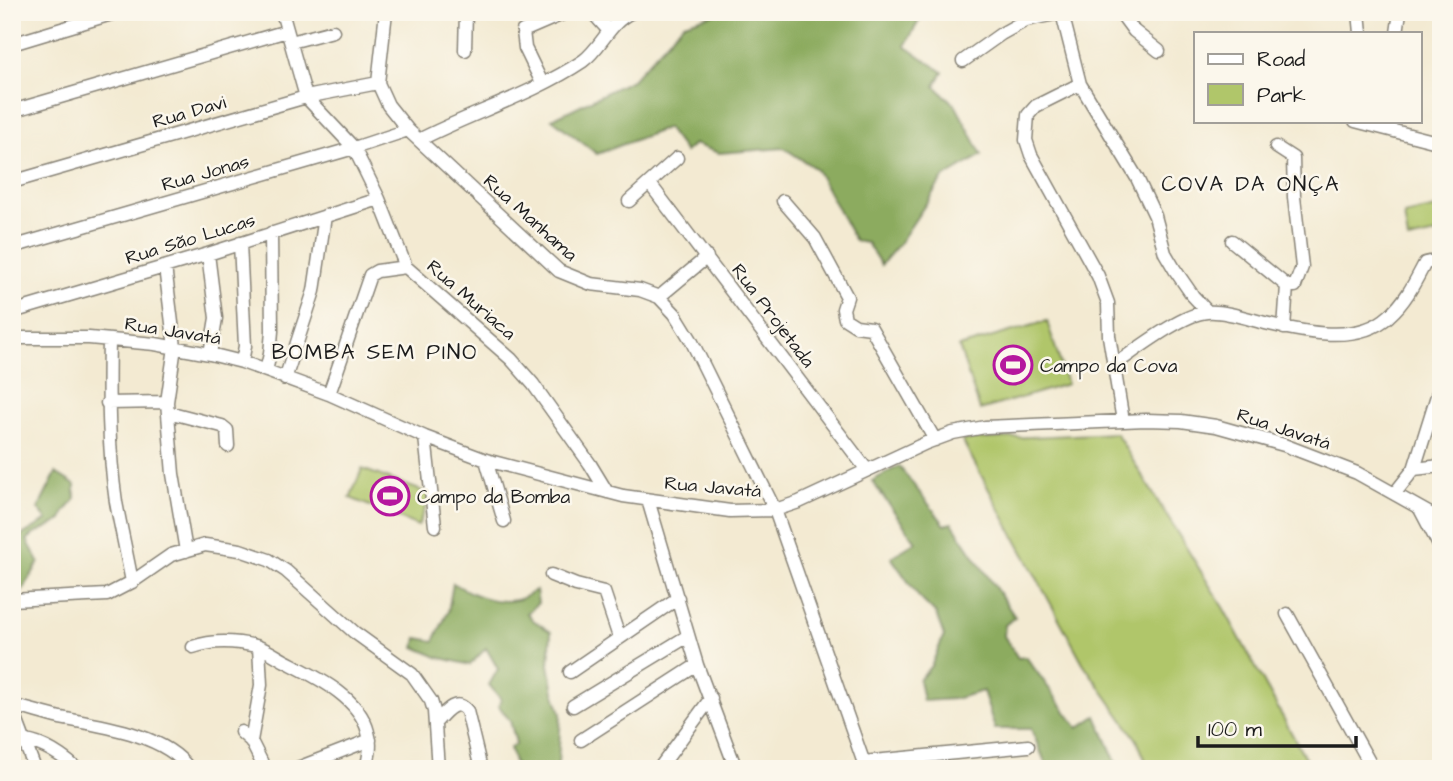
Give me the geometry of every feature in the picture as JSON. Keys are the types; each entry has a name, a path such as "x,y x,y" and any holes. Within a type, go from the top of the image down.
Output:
{"street":[{"path":"12,44 118,12"},
{"name":"Rua Muriaca","path":"282,12 306,97 354,148 406,267 511,359 533,384 607,492"},
{"path":"377,83 385,37 386,12"},
{"path":"464,50 466,12"},
{"path":"542,83 525,48 523,31 567,12"},
{"path":"592,12 609,31"},
{"path":"419,140 583,61 594,52 617,22 632,12"},
{"path":"1120,12 1134,31 1159,51"},
{"path":"1359,12 1361,32"},
{"path":"1398,32 1400,12"},
{"path":"963,61 1001,34 1027,20 1064,13 1080,83 1137,178 1155,216 1165,253 1193,296 1208,312"},
{"path":"12,111 289,36 332,31"},
{"name":"Rua Davi","path":"12,182 306,97 377,83"},
{"name":"Rua Manhama","path":"377,83 387,105 408,130 559,271 591,284 640,290 659,297"},
{"path":"1080,83 1036,106 1028,115 1026,140 1031,155 1098,276 1108,303 1123,421"},
{"path":"1359,122 1441,142"},
{"name":"Rua Jonas","path":"12,247 408,130"},
{"path":"1232,241 1287,286 1295,286 1302,267 1294,197 1293,158 1276,147"},
{"path":"629,201 677,158"},
{"name":"Rua Projetada","path":"650,184 867,470"},
{"name":"Rua São Lucas","path":"12,312 379,200"},
{"path":"783,201 815,238 847,297 843,309 845,319 856,326 871,328 934,440"},
{"path":"285,379 314,290 324,216"},
{"path":"266,371 272,331 271,233"},
{"path":"240,243 245,346 242,362"},
{"path":"208,254 216,318 210,354"},
{"path":"707,257 659,297 675,314 691,340 775,510 865,766 1028,747"},
{"path":"1114,365 1186,318 1208,312 1284,328 1331,333 1352,332 1371,327 1387,318 1401,304 1425,263 1434,261 1441,269"},
{"path":"165,267 175,347 168,407 173,474 186,551"},
{"path":"328,394 370,275 377,271 406,267"},
{"path":"1284,328 1287,286"},
{"name":"Rua Javatá","path":"12,338 108,340 175,347 210,354 242,362 328,394 425,437 486,460 607,492 730,511 775,510 799,502 934,440 985,427 1181,421 1216,426 1284,445 1357,472 1441,520"},
{"path":"108,340 107,403 116,502 132,582"},
{"path":"1395,493 1414,469 1441,383"},
{"path":"107,403 168,407 222,425 227,430 228,446"},
{"path":"425,437 435,526"},
{"path":"486,460 504,521"},
{"path":"1414,469 1441,466"},
{"path":"648,500 697,666 736,769"},
{"path":"1419,508 1441,549"},
{"path":"12,600 107,596 171,555 205,545 240,550 270,559 354,632 412,674 431,701 436,722 438,769"},
{"path":"551,575 604,592 619,638"},
{"path":"570,671 678,598"},
{"path":"1287,614 1373,769"},
{"path":"573,706 688,635"},
{"path":"192,647 214,642 260,647 346,698 362,717 370,740 366,769"},
{"path":"260,647 261,685 246,736 265,769"},
{"path":"581,740 697,666"},
{"path":"659,769 711,698"},
{"path":"436,722 451,707 462,705 467,711 481,769"},
{"path":"35,769 18,740 12,707 125,730 183,760 189,769"},
{"path":"18,740 40,745 62,756 77,769"},
{"path":"295,769 370,740"}],"green space":[{"path":"721,12 924,12 905,46 943,72 935,86 956,106 982,155 943,178 899,244 881,265 867,243 855,241 816,169 784,148 719,153 694,144 685,152 667,128 597,154 552,119 632,80 684,23"},
{"path":"1441,207 1441,233 1408,240 1404,215"},
{"name":"Campo da Cova","path":"1047,321 1067,384 980,410 959,347"},
{"path":"1116,433 1224,609 1311,769 1149,769 1137,740 1083,663 962,440"},
{"path":"899,466 945,525 952,523 1015,617 1005,625 1004,636 1018,658 1026,657 1078,728 1096,716 1119,769 1048,769 1031,729 995,729 983,691 954,699 923,701 919,680 931,666 944,636 936,614 919,597 891,557 916,542 872,481"},
{"name":"Campo da Bomba","path":"362,469 431,494 418,526 350,498"},
{"path":"56,473 75,485 75,500 64,513 62,520 27,540 39,562 23,590 12,593 12,541 47,520 38,509"},
{"path":"453,583 475,594 499,601 519,599 536,590 538,603 527,613 551,632 549,665 561,713 558,764 549,769 516,769 510,748 516,743 510,721 499,706 501,699 489,685 498,669 486,648 470,665 437,657 415,647 417,638 434,641 448,612"}],"place":[{"name":"Campo da Cova","path":"1013,365"},
{"name":"Campo da Bomba","path":"390,496"}],"district":[{"name":"COVA DA ONÇA","path":"1251,184"},
{"name":"BOMBA SEM PINO","path":"375,352"}]}
